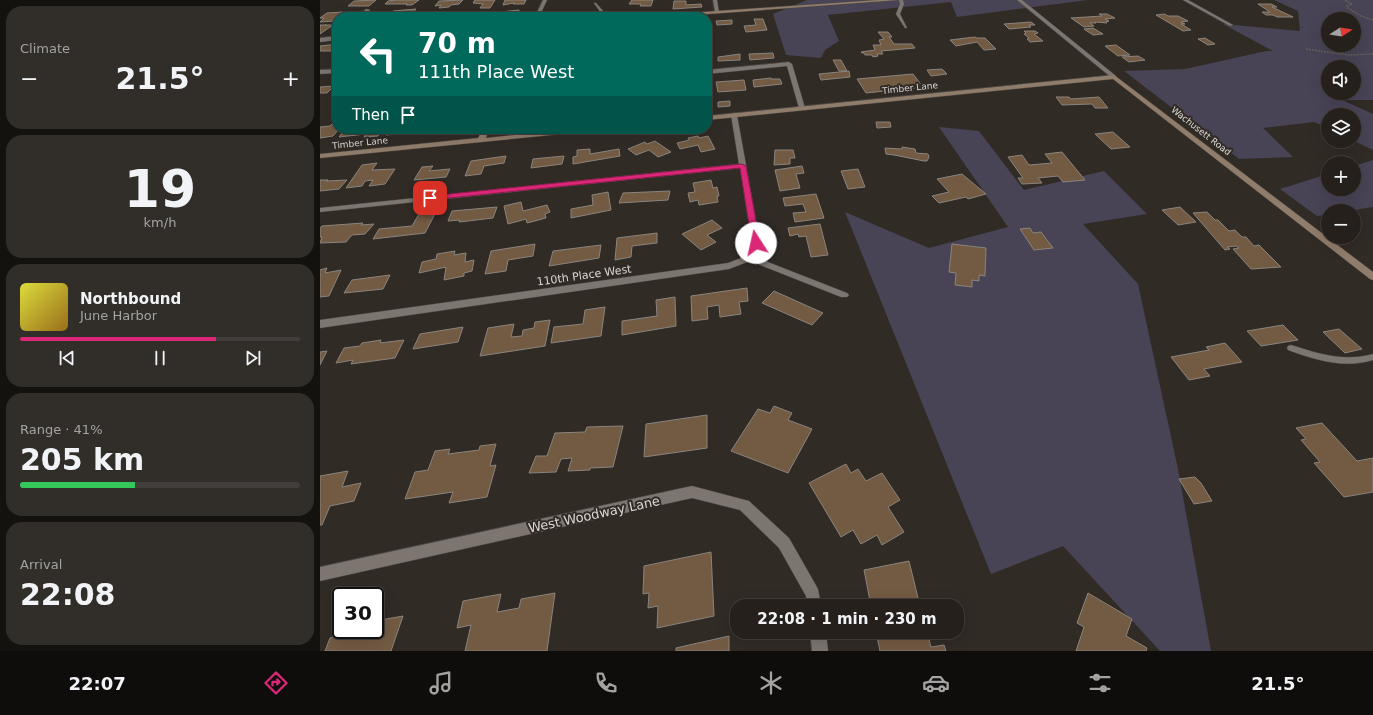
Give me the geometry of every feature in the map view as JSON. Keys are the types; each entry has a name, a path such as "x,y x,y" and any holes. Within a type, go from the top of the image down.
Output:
{"street":[{"path":"539,12 545,0"},
{"path":"715,0 717,12"},
{"path":"712,12 897,0"},
{"name":"Wachusett Road","path":"1019,0 1114,77 1373,277"},
{"path":"320,40 332,39"},
{"path":"712,72 789,64 802,108"},
{"path":"320,72 332,71"},
{"name":"Timber Lane","path":"712,117 1114,77"},
{"path":"734,115 756,243 750,258 844,295"},
{"path":"482,140 484,134"},
{"name":"Timber Lane","path":"320,156 542,134"},
{"path":"320,210 742,166"},
{"name":"110th Place West","path":"320,324 729,266 750,258"},
{"name":"West Woodway Lane","path":"320,574 692,492 744,505 784,543 813,594 813,599"},
{"path":"819,639 820,651"}],"lane":[{"path":"901,0 902,4 898,14 906,27"},
{"path":"1185,0 1231,25"},
{"path":"595,4 602,12"},
{"path":"1291,348 1311,355 1342,360 1373,358"}],"path":[{"path":"1345,0 1352,4 1347,6 1348,8 1361,16 1373,20"},
{"path":"1306,49 1356,56 1359,53 1373,54"}],"shaded area":[{"path":"807,0 1088,0 957,17 951,2 828,15 839,41 825,50 821,58 786,55 773,14"},
{"path":"1274,0 1373,0 1373,100 1361,100 1361,60 1321,60 1321,100 1342,100 1360,108 1321,108 1321,125 1314,122 1263,128 1293,157 1239,159 1124,71 1185,69 1266,51 1273,51 1223,24 1300,31 1298,11"},
{"path":"1361,109 1373,114 1373,150 1361,144"},
{"path":"939,127 979,131 1024,190 1104,171 1147,214 1083,224 1138,284 1178,469 1211,651 1160,651 1063,546 991,574 845,212 929,248 1008,227"},
{"path":"1373,160 1373,207 1361,209 1361,204 1321,204 1321,216 1317,216 1280,189 1321,176 1321,196 1361,196 1361,164"}],"building":[{"path":"376,0 369,6 348,6 354,1"},
{"path":"419,0 412,5 385,4 388,1"},
{"path":"463,0 459,4 451,5 449,7 439,8 441,5 435,6 439,1"},
{"path":"475,0 495,0 490,8 480,8 483,4 473,3"},
{"path":"505,0 526,0 524,4 513,4 514,3 503,5"},
{"path":"632,0 653,0 651,6 640,6 641,4 629,4"},
{"path":"674,1 686,1 686,5 701,4 702,7 673,9"},
{"path":"1258,4 1271,4 1277,7 1272,7 1293,17 1266,15 1262,12 1270,12"},
{"path":"416,9 413,12 392,12"},
{"path":"519,10 519,12 500,12"},
{"path":"327,13 332,13 332,21 320,22 324,18 320,18"},
{"path":"1099,14 1107,14 1115,18 1105,19 1109,21 1106,22 1107,23 1095,22 1096,23 1090,23 1094,26 1084,27 1071,18 1102,16"},
{"path":"1165,14 1168,16 1178,16 1188,21 1181,22 1185,24 1181,24 1191,30 1183,31 1156,15"},
{"path":"754,19 763,19 767,30 746,32 744,26 756,25"},
{"path":"732,20 732,24 717,25 716,21"},
{"path":"1031,22 1035,25 1029,25 1031,27 1009,29 1004,24"},
{"path":"320,25 332,25 332,26 320,34"},
{"path":"1093,28 1103,34 1093,35 1084,29"},
{"path":"1024,31 1035,31 1038,33 1034,34 1043,41 1030,42 1027,39 1029,38 1024,34 1026,33"},
{"path":"878,32 888,32 892,37 889,37 894,44 912,44 915,48 881,51 883,54 877,54 878,56 873,57 872,55 865,55 861,52 875,50 873,45 881,45 879,40 884,39"},
{"path":"975,37 985,38 996,49 984,50 977,42 956,46 950,40"},
{"path":"1205,38 1215,44 1208,45 1198,39"},
{"path":"332,45 332,51 320,51 320,46"},
{"path":"1116,45 1130,55 1118,56 1105,46"},
{"path":"773,53 774,58 750,60 749,54"},
{"path":"740,54 740,60 718,61 718,57"},
{"path":"1138,56 1145,60 1129,62 1122,57"},
{"path":"833,60 841,60 847,71 839,71"},
{"path":"942,69 947,74 931,76 927,70"},
{"path":"849,71 850,77 821,80 819,74"},
{"path":"913,74 923,87 866,93 857,79"},
{"path":"771,78 780,79 782,84 754,87 753,80"},
{"path":"744,80 746,90 718,92 716,82"},
{"path":"332,86 332,88 327,93 320,93 320,87"},
{"path":"1056,97 1069,97 1071,99 1099,97 1108,108 1095,108 1092,104 1062,105"},
{"path":"730,101 730,106 718,107 718,102"},
{"path":"876,122 890,122 891,127 877,128"},
{"path":"332,124 332,134 335,134 333,136 320,138 320,127 330,126"},
{"path":"1113,132 1130,147 1111,149 1095,134"},
{"path":"341,134 366,134 339,137"},
{"path":"366,134 379,134 378,136 364,137"},
{"path":"698,136 699,138 708,136 715,149 701,152 698,145 680,149 677,143 689,140 688,138"},
{"path":"655,141 671,152 658,157 649,150 636,155 628,149 645,142 647,144"},
{"path":"902,147 915,149 916,153 928,154 929,157 927,161 924,161 886,154 885,148 902,149"},
{"path":"590,149 590,154 619,149 620,156 573,164 573,157 577,156 577,150"},
{"path":"775,150 793,150 795,158 790,158 790,164 774,165"},
{"path":"1062,152 1085,180 1063,182 1058,176 1038,178 1042,183 1022,184 1018,178 1023,178 1008,157 1022,155 1029,165 1052,163 1045,154"},
{"path":"506,156 504,163 484,166 481,174 465,176 471,161"},
{"path":"564,156 562,164 531,168 533,159"},
{"path":"377,163 372,170 395,169 385,184 369,186 373,180 365,181 362,186 346,188 362,165"},
{"path":"433,166 429,171 450,169 446,177 414,180 422,167"},
{"path":"802,166 804,173 796,174 800,188 780,191 775,170"},
{"path":"858,169 865,187 848,189 841,171"},
{"path":"962,174 986,194 968,199 966,197 939,203 932,196 949,192 937,179"},
{"path":"320,180 347,180 339,189 320,191"},
{"path":"711,180 713,188 717,187 719,196 717,196 718,202 699,205 698,200 690,202 688,193 695,192 693,183"},
{"path":"670,191 668,200 619,203 623,193"},
{"path":"608,192 611,210 571,218 571,209 593,205 592,195"},
{"path":"816,194 824,218 795,222 793,213 806,212 803,204 785,206 783,198"},
{"path":"521,202 523,211 547,205 550,212 545,214 546,218 527,223 526,219 508,224 504,206"},
{"path":"497,207 493,218 459,222 460,220 448,221 452,211"},
{"path":"1180,207 1196,222 1178,225 1162,210"},
{"path":"436,212 425,233 373,239 379,229 412,226 419,214"},
{"path":"1207,212 1229,231 1235,230 1242,237 1246,237 1254,246 1259,245 1281,267 1251,269 1233,249 1239,248 1236,246 1227,247 1230,249 1225,250 1193,213"},
{"path":"712,220 722,228 707,235 716,242 701,250 682,234"},
{"path":"363,223 361,225 374,224 365,234 352,235 346,242 320,243 322,237 320,237 320,228 322,226"},
{"path":"820,224 828,255 811,257 806,236 799,237 798,234 790,236 788,228"},
{"path":"1030,228 1033,233 1041,232 1053,248 1034,250 1020,229"},
{"path":"657,233 657,243 632,246 631,257 615,260 617,238"},
{"path":"535,244 533,256 508,260 506,271 485,274 491,251"},
{"path":"952,244 986,248 985,276 979,275 979,281 972,280 972,287 955,285 956,273 949,272"},
{"path":"601,245 599,258 549,266 553,251"},
{"path":"455,251 454,255 466,253 465,262 474,260 472,271 464,273 464,276 444,280 446,267 419,273 422,262 436,259 437,254"},
{"path":"327,268 325,273 341,270 329,296 320,297 320,270"},
{"path":"390,275 383,289 344,293 352,280"},
{"path":"747,288 748,301 739,302 741,314 720,317 719,305 707,307 708,319 692,321 691,296"},
{"path":"774,291 823,313 812,325 762,303"},
{"path":"675,297 676,326 622,335 622,321 657,316 656,300"},
{"path":"605,307 601,336 551,343 554,327 583,324 585,310"},
{"path":"550,320 545,346 480,356 488,328 514,324 511,337 522,336 523,330 534,328 535,322"},
{"path":"1283,325 1298,340 1261,346 1247,331"},
{"path":"463,327 458,342 413,349 420,334"},
{"path":"1339,329 1362,349 1345,353 1323,332"},
{"path":"381,340 380,343 404,340 395,358 351,364 353,360 336,363 344,348 360,346 362,343"},
{"path":"1225,343 1242,362 1204,369 1210,376 1189,380 1171,357 1209,350 1206,347"},
{"path":"327,351 320,365 320,352"},
{"path":"774,406 792,413 788,420 812,429 788,473 731,451 758,409 770,413"},
{"path":"707,415 707,448 644,457 646,424"},
{"path":"1322,423 1357,461 1373,458 1373,492 1344,497 1314,463 1320,462 1301,440 1306,439 1296,428"},
{"path":"623,426 613,467 568,471 572,458 561,459 556,472 529,473 536,456 547,456 555,433 585,432 587,427"},
{"path":"496,444 490,466 496,465 487,497 449,503 453,492 405,499 415,472 428,470 435,451 450,449 448,454 479,450 480,446"},
{"path":"846,464 851,473 858,469 866,481 882,473 900,500 888,507 904,532 882,545 877,535 861,544 853,530 841,537 809,483"},
{"path":"348,471 342,487 361,483 354,501 330,506 322,525 320,525 320,476"},
{"path":"1195,477 1201,483 1212,501 1194,504 1179,479"},
{"path":"711,552 714,616 657,628 658,606 648,608 649,593 643,594 644,566"},
{"path":"909,561 918,599 870,599 864,570"},
{"path":"555,593 547,651 465,651 471,625 457,628 463,601 501,594 497,612 519,608 521,599"},
{"path":"1088,593 1132,619 1126,636 1147,648 1146,651 1076,651 1084,627 1077,623"},
{"path":"403,616 391,651 325,651 330,638 332,638 332,639 384,639 384,619"},
{"path":"729,636 729,651 676,651 676,648"},
{"path":"877,639 929,639 931,647 944,645 946,651 880,651"}],"route":[{"path":"430,198 742,166 756,243"}]}
